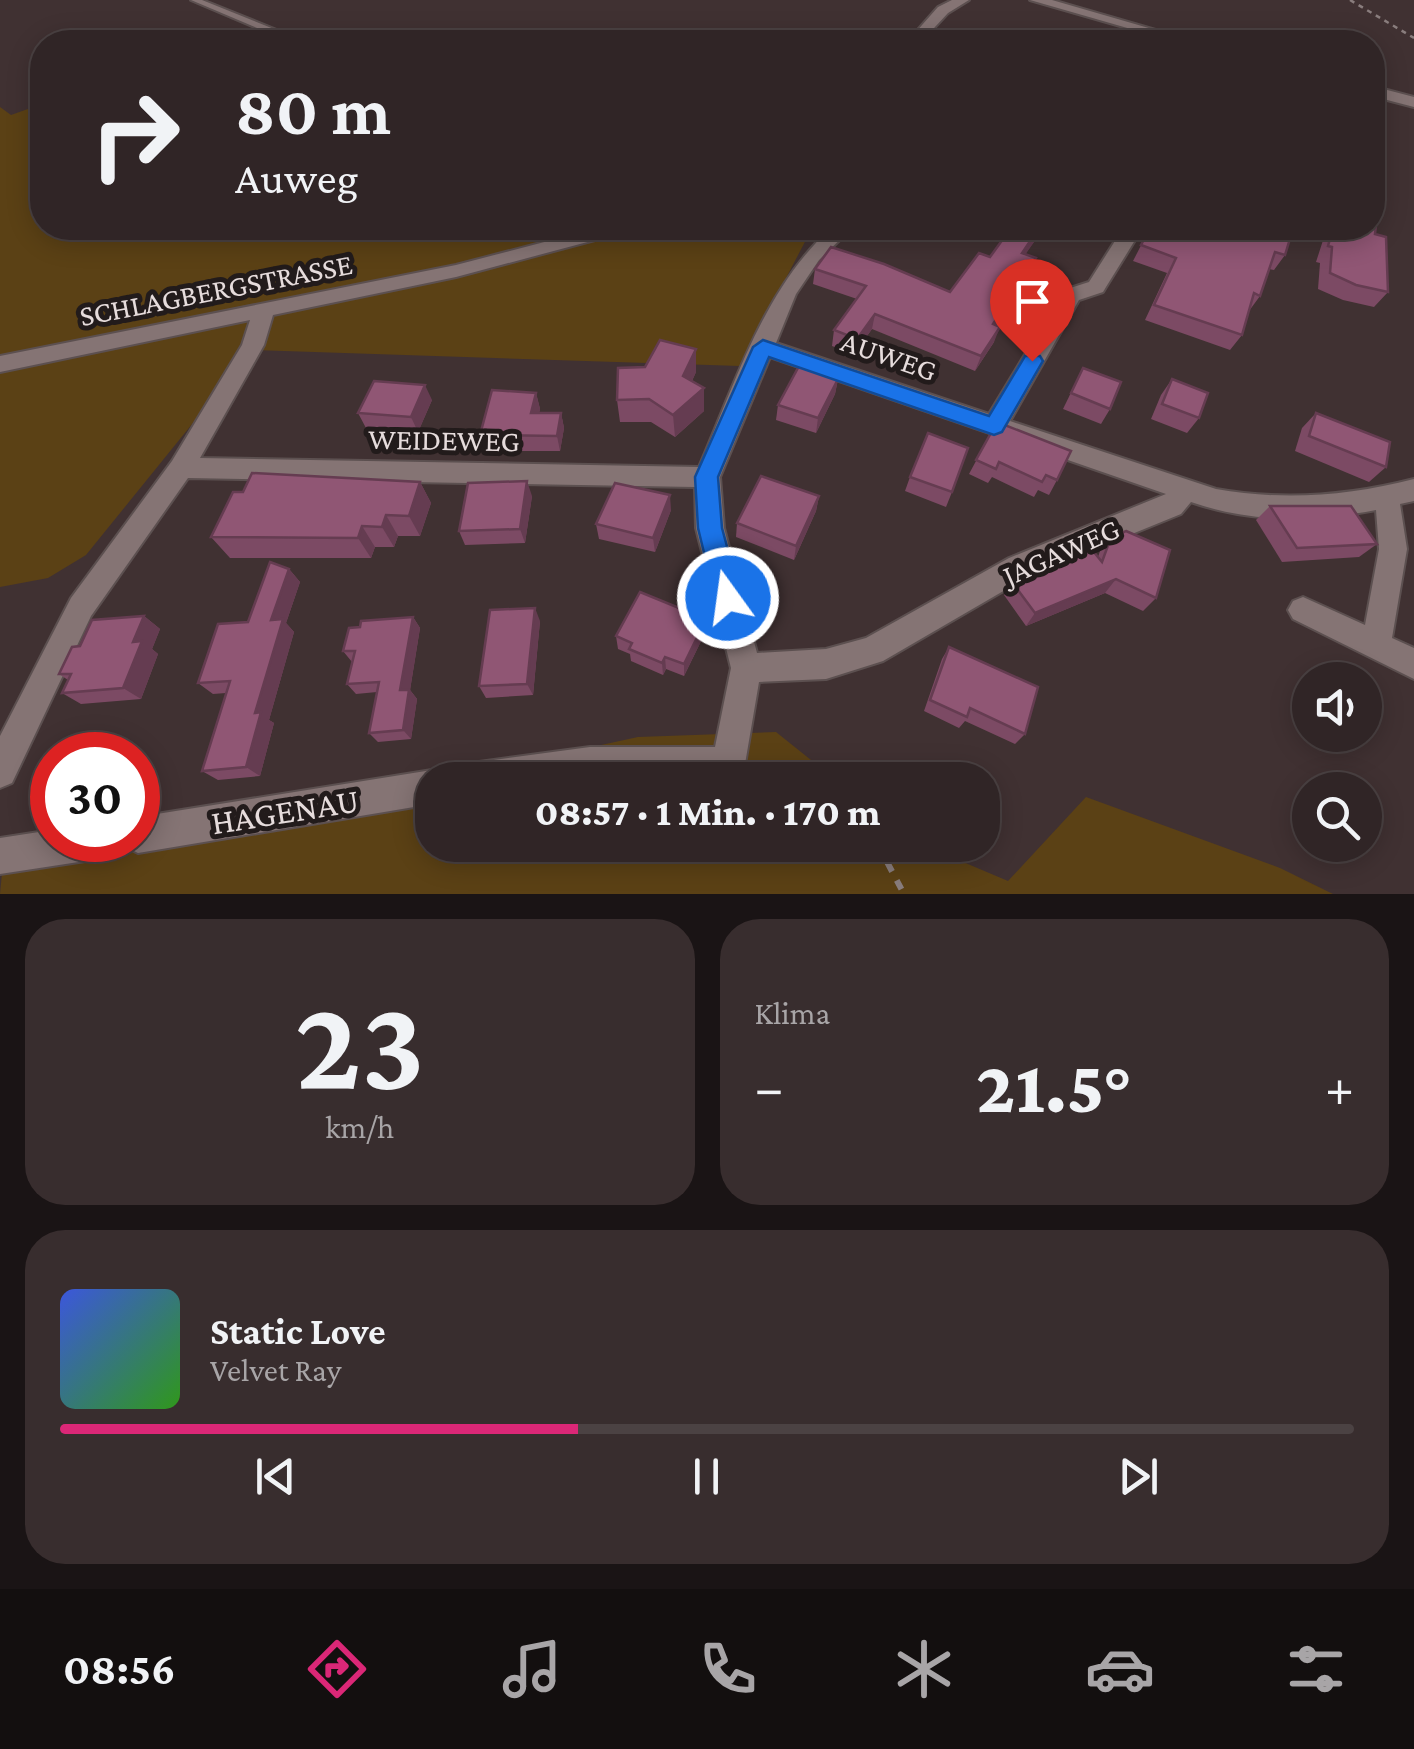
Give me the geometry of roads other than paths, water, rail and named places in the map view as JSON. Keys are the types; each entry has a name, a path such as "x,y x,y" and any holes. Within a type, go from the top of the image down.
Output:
{"street":[{"path":"925,30 944,10 962,0"},
{"path":"1037,0 1146,30"},
{"path":"1385,95 1414,102"},
{"name":"SCHLAGBERGSTRASSE","path":"0,364 264,313 456,271 573,240"},
{"path":"728,762 746,668 710,528 706,477 799,272 830,240"},
{"path":"994,426 1071,296 1096,287 1125,240"},
{"path":"0,771 81,607 181,468 253,344 264,313"},
{"name":"AUWEG","path":"763,347 1185,490"},
{"name":"WEIDEWEG","path":"181,468 706,477"},
{"path":"1185,490 1216,500 1253,505 1384,498 1414,490"},
{"name":"JAGAWEG","path":"746,668 826,664 872,651 1020,568 1172,506 1185,490"},
{"path":"1376,646 1395,529 1391,508 1384,498"},
{"path":"1303,610 1414,664"},
{"name":"HAGENAU","path":"160,831 415,790"},
{"path":"0,856 30,851"}],"lane":[{"path":"194,0 268,30"}]}
